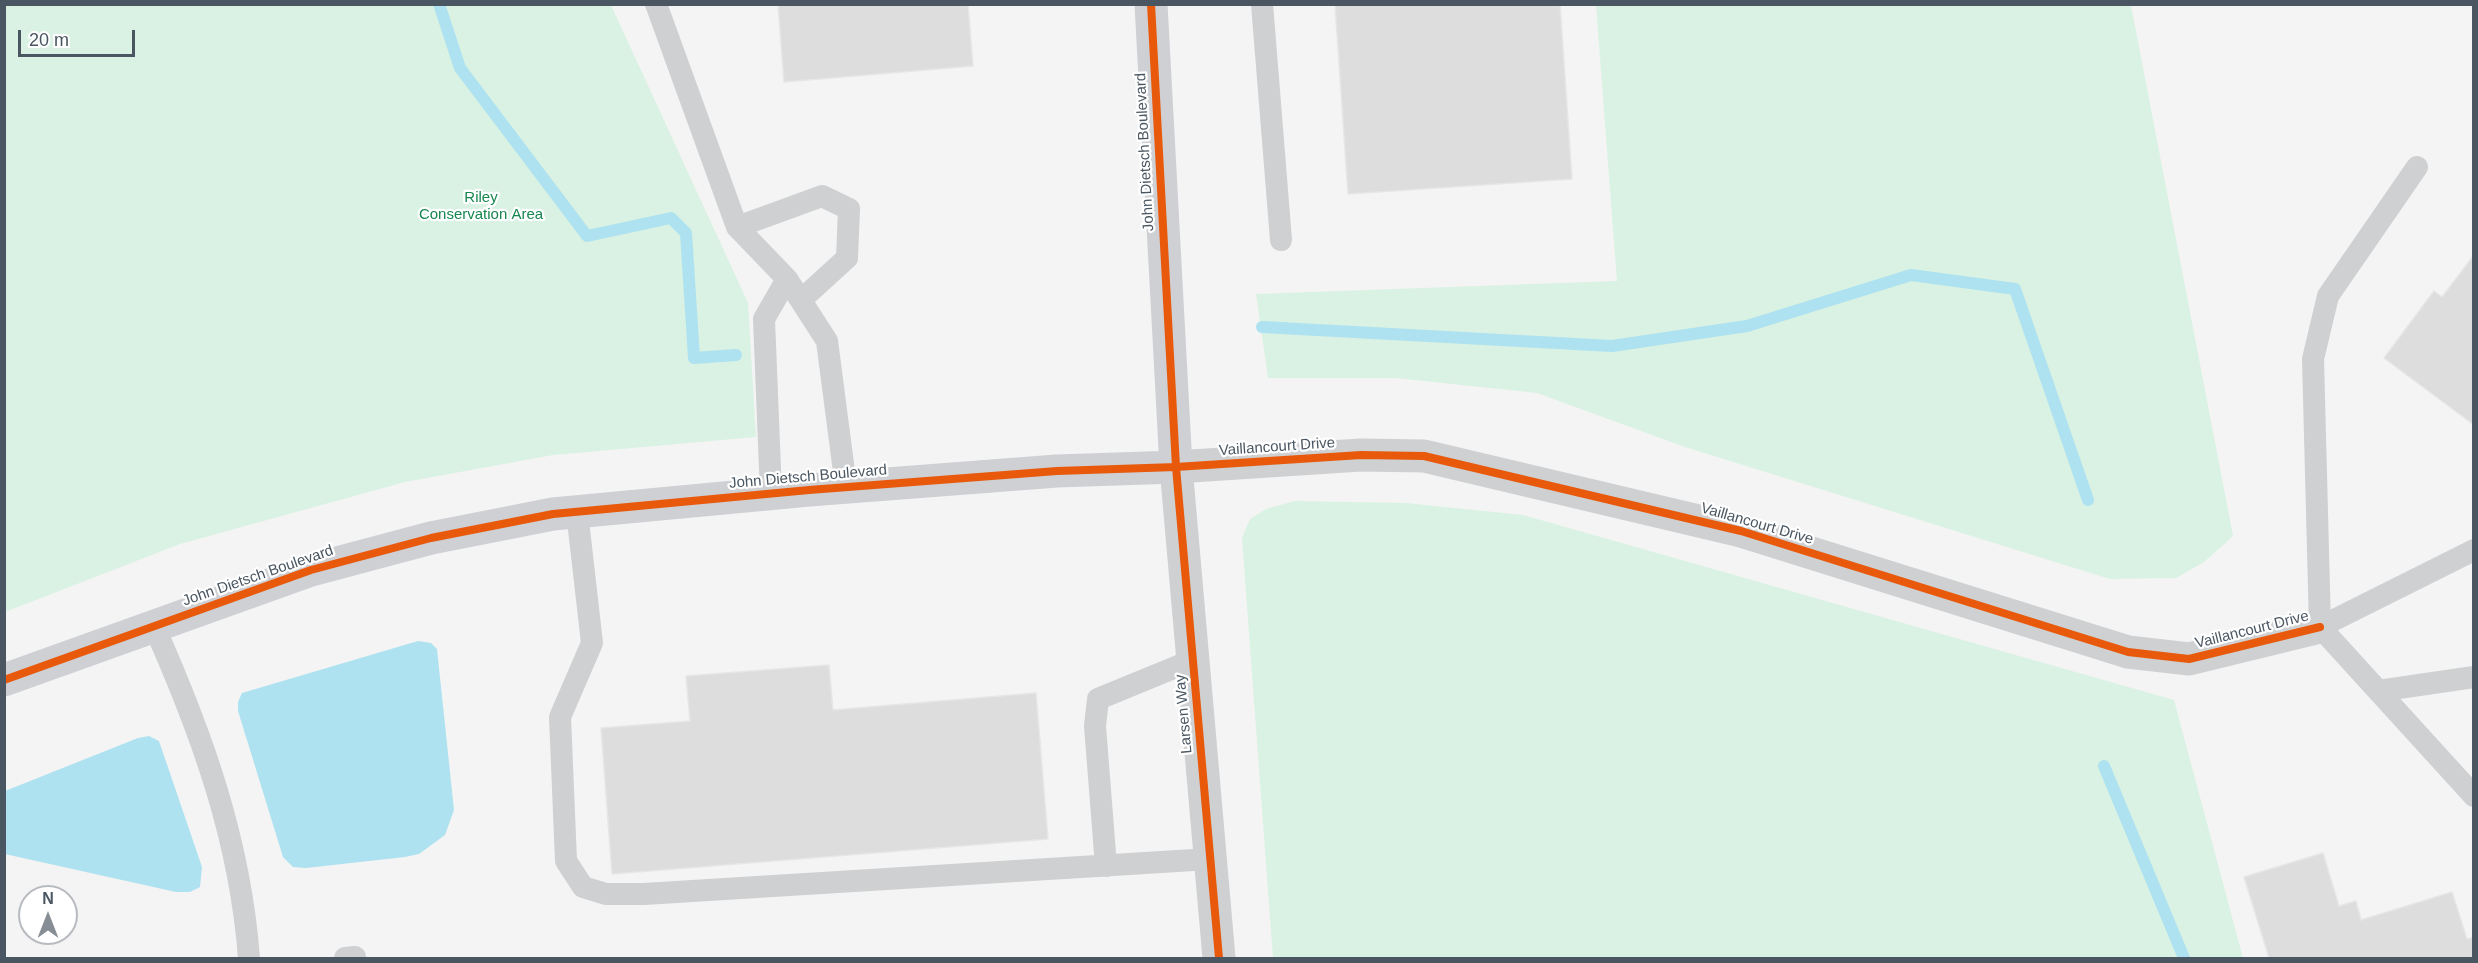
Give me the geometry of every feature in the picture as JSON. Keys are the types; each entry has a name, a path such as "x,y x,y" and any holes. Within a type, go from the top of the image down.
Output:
{"street":[{"name":"John Dietsch Boulevard","path":"4,680 311,570 431,538 553,514 846,487 1057,471 1176,467 1151,4"},
{"name":"Vaillancourt Drive","path":"1176,467 1361,455 1424,456 1741,531 2128,652 2189,659 2320,627"},
{"name":"Larsen Way","path":"1176,467 1219,958"}],"lane":[{"path":"656,4 737,227 787,279 827,341 846,487"},
{"path":"1262,4 1281,240"},
{"path":"2417,167 2328,296 2313,359 2320,627 2474,796"},
{"path":"737,227 822,196 849,209 847,258 801,300"},
{"path":"771,494 764,319 787,279"},
{"path":"577,512 592,643 560,717 566,861 583,887 606,894 644,894 1210,859"},
{"path":"2320,627 2474,550"},
{"path":"154,626 190,708 222,803 245,909 249,958"},
{"path":"1106,866 1095,726 1098,699 1193,660"},
{"path":"2378,691 2474,677"}],"green space":[{"name":"Riley Conservation Area","path":"5,4 611,5 748,303 756,437 553,455 405,482 180,544 5,612"},
{"path":"1596,5 2131,5 2233,536 2204,562 2176,578 2110,579 1685,447 1537,393 1396,378 1268,378 1256,294 1617,281"},
{"path":"1295,501 1406,503 1523,515 2174,700 2243,958 1273,958 1242,538 1250,519 1266,509"}],"water":[{"path":"418,641 431,643 437,649 454,810 445,835 419,854 405,857 306,868 293,867 283,857 238,711 238,702 242,693"},
{"path":"149,736 159,741 202,867 200,887 190,892 176,892 5,854 5,791 138,738"}],"building":[{"path":"778,4 968,4 973,66 784,82"},
{"path":"1335,4 1560,4 1572,179 1348,194"},
{"path":"2474,255 2474,425 2384,358 2434,291 2442,297"},
{"path":"829,665 833,710 1036,693 1048,839 612,874 601,728 690,721 686,676"},
{"path":"2323,853 2339,906 2356,901 2361,920 2452,892 2467,939 2474,937 2474,958 2269,958 2244,877"}],"waterway":[{"path":"439,4 460,68 587,236 671,218 686,233 694,358 736,355"},
{"path":"1262,327 1612,346 1747,326 1911,275 2015,289 2088,500"},
{"path":"2104,766 2184,958"}],"cycle path":[{"path":"4,680 311,570 431,538 553,514 809,490 1057,471 1176,467 1151,4"},
{"path":"1219,958 1176,467 1361,455 1424,456 1741,531 2128,652 2189,659 2320,627"}]}
